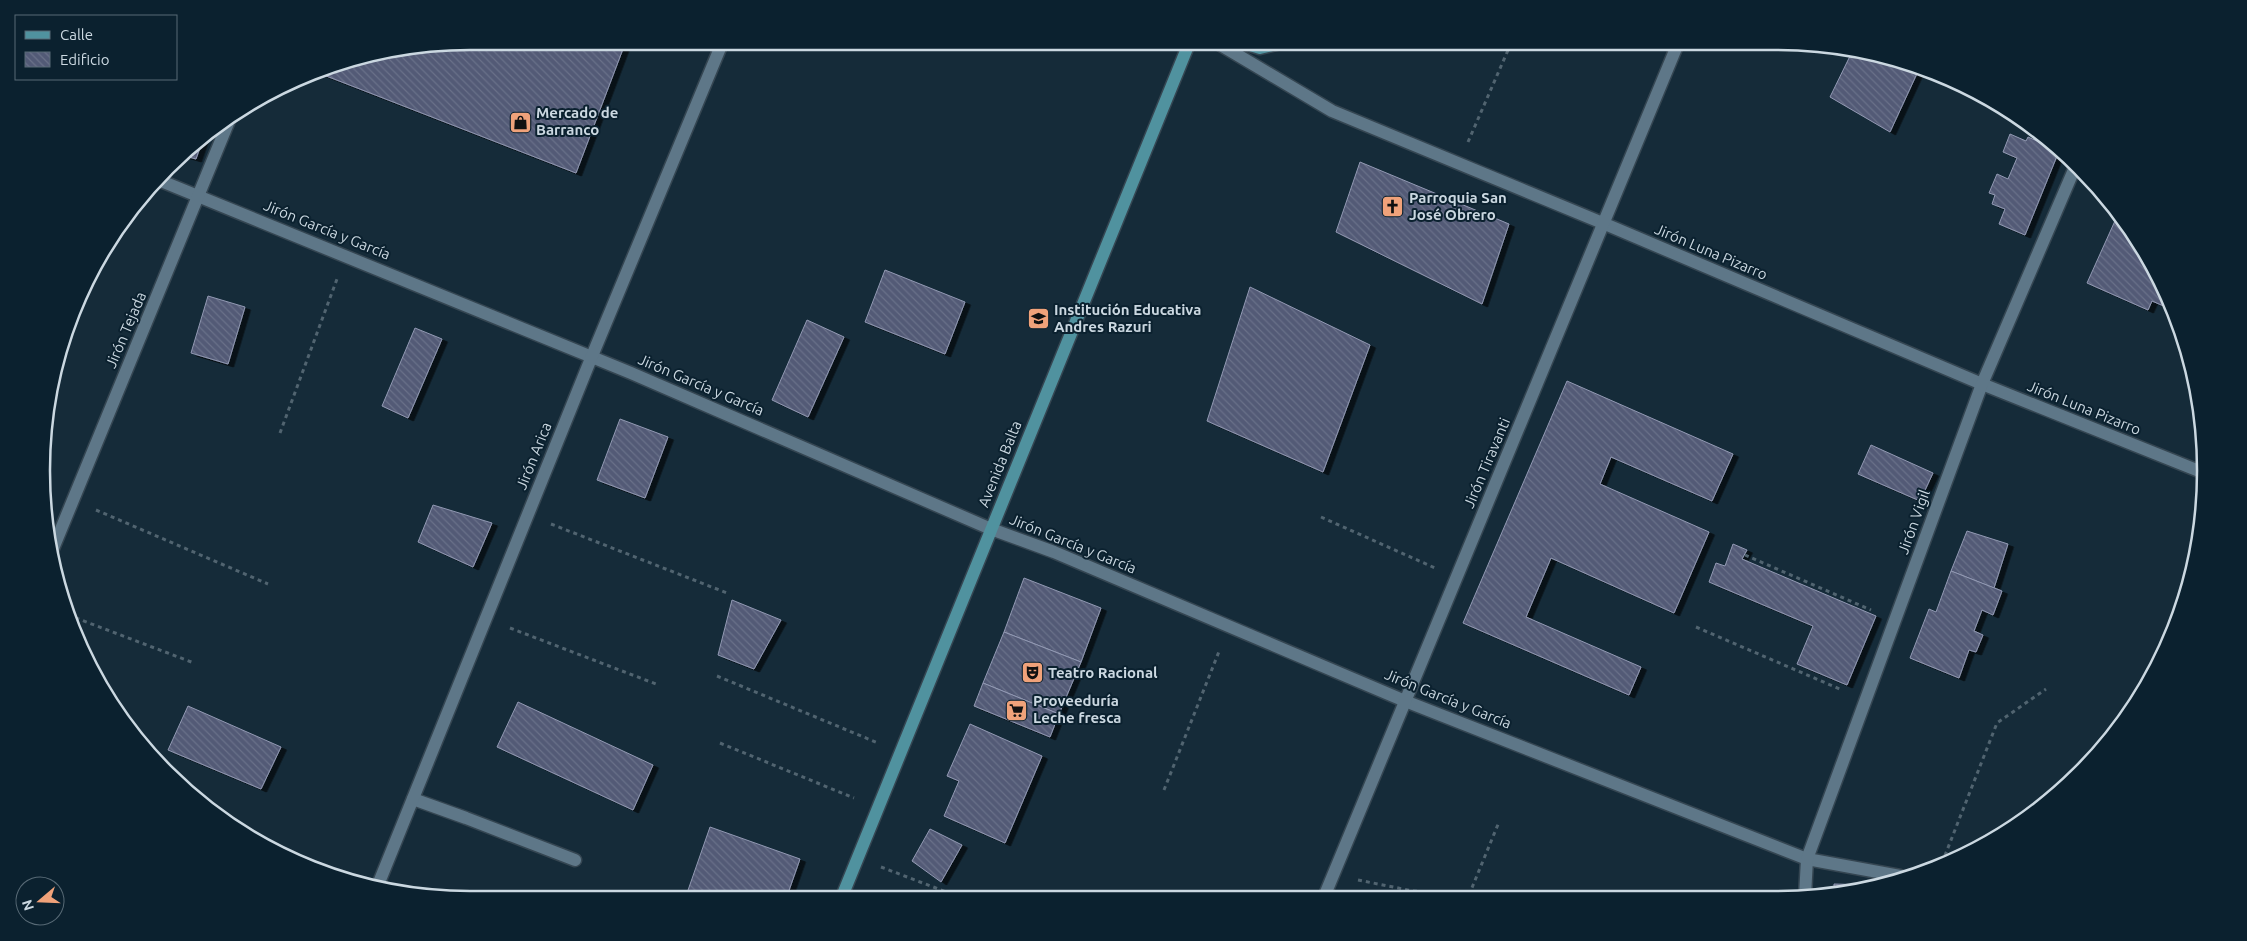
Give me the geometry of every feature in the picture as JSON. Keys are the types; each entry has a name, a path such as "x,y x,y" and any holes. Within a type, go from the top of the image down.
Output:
{"main road":[{"name":"Avenida Balta","path":"844,891 1186,50"}],"street":[{"name":"Jirón Arica","path":"380,881 592,356 719,50"},
{"name":"Jirón Luna Pizarro","path":"1229,50 1332,112 1605,224 1982,384 2197,470"},
{"name":"Jirón Tiravanti","path":"1326,891 1605,224 1675,50"},
{"name":"Jirón Tejada","path":"56,541 227,128"},
{"name":"Jirón Vigil","path":"1805,890 1807,859 1982,384 2073,172"},
{"name":"Jirón García y García","path":"164,183 592,356 991,529 1054,552 1406,701 1807,859 1893,875"},
{"path":"413,799 575,860"}],"path":[{"path":"1458,164 1508,50"},
{"path":"280,433 346,256"},
{"path":"73,500 268,584"},
{"path":"528,514 728,593"},
{"path":"1321,517 1457,578"},
{"path":"1745,555 1895,621"},
{"path":"77,618 194,663"},
{"path":"486,618 656,684"},
{"path":"1164,790 1229,626"},
{"path":"1696,627 1865,700"},
{"path":"717,676 900,753"},
{"path":"1945,856 1997,723 2046,689"},
{"path":"720,744 878,808"},
{"path":"1470,891 1499,822"},
{"path":"858,858 944,891"},
{"path":"1333,875 1413,891"}],"building":[{"name":"Mercado de Barranco","path":"623,50 576,173 326,76 388,58 443,51"},
{"path":"1850,57 1885,64 1917,74 1890,132 1830,97"},
{"path":"2010,134 2026,141 2028,137 2038,141 2057,157 2025,235 1999,224 2005,209 1992,204 1995,195 1989,193 1997,174 2008,179 2017,158 2003,152"},
{"path":"199,149 196,159 190,157"},
{"path":"1360,162 1509,224 1482,304 1336,232"},
{"path":"2115,221 2141,260 2163,306 2152,301 2148,310 2087,283"},
{"path":"885,270 965,302 945,354 865,322"},
{"path":"1250,287 1370,345 1323,472 1207,421"},
{"path":"208,296 245,307 228,364 191,353"},
{"path":"807,320 844,337 808,417 772,400"},
{"path":"415,328 442,339 408,418 382,406"},
{"path":"1567,381 1733,454 1712,501 1611,457 1600,484 1709,532 1674,613 1551,558 1526,617 1641,667 1629,695 1463,623"},
{"path":"620,419 668,437 645,498 597,480"},
{"path":"1871,445 1933,473 1920,501 1858,474"},
{"path":"433,505 492,523 473,567 418,542"},
{"path":"1967,531 2008,544 1994,588 1951,571"},
{"path":"1733,544 1747,550 1742,559 1876,616 1847,685 1797,664 1813,626 1709,582 1716,563 1725,566"},
{"path":"1951,571 2002,591 1993,615 1982,610 1974,631 1983,635 1976,652 1969,650 1959,678 1910,658 1929,609 1936,612"},
{"path":"1024,578 1101,608 1081,662 1004,632"},
{"path":"732,600 781,620 754,669 718,655"},
{"name":"Teatro Racional","path":"1004,632 1081,662 1059,714 983,683"},
{"name":"Proveeduría Leche fresca","path":"983,683 1059,714 1050,737 974,706"},
{"path":"518,702 653,765 633,810 497,747"},
{"path":"188,706 281,747 261,789 168,750"},
{"path":"970,724 1042,756 1005,843 944,816 959,781 947,776"},
{"path":"710,827 800,859 789,891 688,891"},
{"path":"930,829 962,845 941,882 912,861"},
{"path":"1834,884 1849,884 1834,887"}],"place":[{"name":"Mercado de Barranco","path":"520,122"},
{"name":"Parroquia San José Obrero","path":"1393,207"},
{"name":"Institución Educativa Andres Razuri","path":"1038,319"},
{"name":"Teatro Racional","path":"1032,673"},
{"name":"Proveeduría Leche fresca","path":"1017,710"}]}
